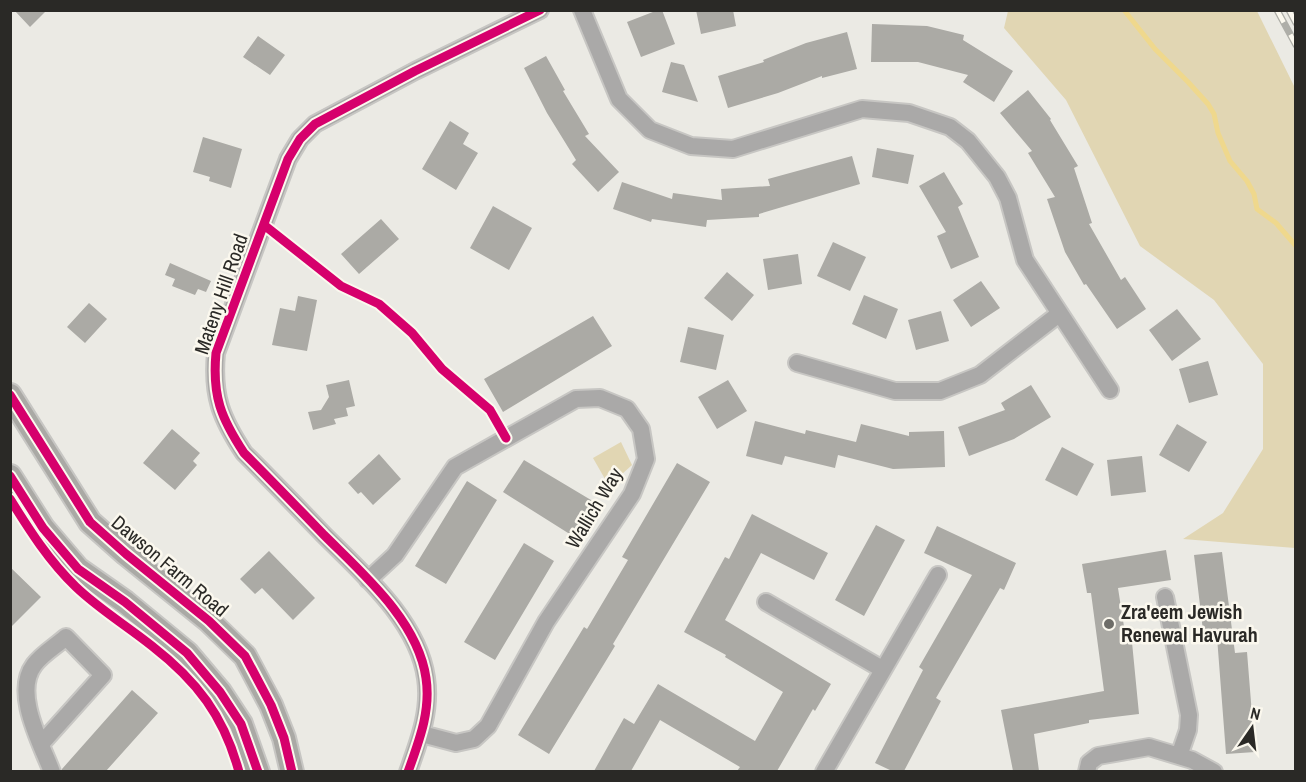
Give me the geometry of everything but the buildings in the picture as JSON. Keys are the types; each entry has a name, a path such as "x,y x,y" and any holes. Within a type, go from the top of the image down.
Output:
{"street":[{"name":"Mateny Hill Road","path":"408,771 422,734 427,703 426,678 420,652 402,620 368,580 244,453 230,431 217,397 214,377 216,353 288,159 300,139 315,124 415,71 540,10"},
{"path":"582,10 620,99 650,130 691,146 733,149 862,109 909,113 950,127 968,141 997,177 1008,198 1025,260 1110,390"},
{"path":"797,363 895,392 940,391 980,375 1059,314"},
{"name":"Dawson Farm Road","path":"10,395 90,522 209,621 244,656 271,705 284,738 292,771"},
{"name":"Wallich Way","path":"368,580 395,555 454,467 534,421 576,399 600,398 627,409 641,429 646,459 632,494 546,622 488,726 474,739 456,743 422,734"},
{"path":"10,476 43,528 78,569 125,602 187,653 220,692 241,723 258,771"},
{"path":"824,771 938,575"},
{"path":"1165,597 1189,715 1188,730 1179,756"},
{"path":"765,602 882,669"},
{"path":"41,744 103,675 66,637 34,664 28,678 26,696 32,722 52,771"},
{"path":"1087,771 1089,764 1098,756 1149,747 1192,760 1214,771"}],"shaded area":[{"path":"1008,11 1257,11 1295,88 1295,548 1183,539 1223,513 1263,449 1263,364 1214,300 1140,246 1066,100 1004,28"},
{"path":"621,442 632,465 609,486 593,458"}],"waterway":[{"path":"1124,10 1155,49 1208,104 1214,114 1218,133 1230,161 1247,181 1254,194 1257,209 1276,223 1296,246"}],"railway":[{"path":"1277,10 1296,45"},
{"path":"1289,10 1296,23"}],"cycle path":[{"path":"408,772 423,726 427,702 426,678 421,657 412,637 387,600 371,582 244,453 229,429 220,406 215,382 216,353 288,159 300,139 315,124 415,71 540,10"},
{"path":"264,225 341,286 379,304 412,333 442,369 490,410 506,438"},
{"path":"10,395 90,522 209,621 245,656 271,705 284,738 292,772"},
{"path":"10,476 43,528 78,569 125,602 187,653 220,692 241,724 258,772"},
{"path":"10,499 66,577 94,603 168,659 195,686 217,717 233,752 239,772"}],"place":[{"name":"Zra'eem Jewish Renewal Havurah","path":"1109,624"}]}
